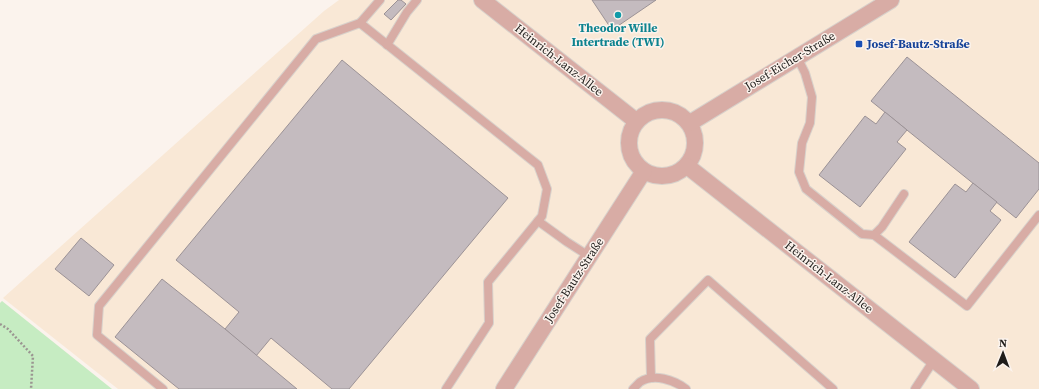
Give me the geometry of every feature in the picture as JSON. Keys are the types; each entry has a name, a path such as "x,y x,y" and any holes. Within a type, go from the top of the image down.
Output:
{"street":[{"name":"Heinrich-Lanz-Allee","path":"482,0 636,121"},
{"name":"Josef-Eicher-Straße","path":"690,123 891,0"},
{"path":"666,109 680,114 690,123 695,133 696,150 687,166 672,175 656,176 644,171 630,155 628,139 636,121 648,112 666,109"},
{"name":"Heinrich-Lanz-Allee","path":"687,166 971,389"},
{"name":"Josef-Bautz-Straße","path":"504,389 644,171"}],"lane":[{"path":"163,389 98,335 99,306 316,40 360,23 380,0"},
{"path":"387,45 407,12 417,0"},
{"path":"360,23 538,165 546,189 542,216 488,282 489,323 446,389"},
{"path":"797,57 806,73 812,97 810,123 802,143 799,172 806,189 862,234 874,235 967,306 1039,215"},
{"path":"874,235 882,227 904,194"},
{"path":"538,221 589,256"},
{"path":"651,378 650,339 708,280 834,389"},
{"path":"915,389 934,360"},
{"path":"633,389 640,382 651,378 661,378 673,381 686,389"}],"path":[{"path":"0,324 8,329 33,356 31,389"}],"shaded area":[{"path":"339,0 1039,0 1039,389 118,389 3,298 324,11"}],"green space":[{"path":"2,301 112,389 0,389 0,303"}],"building":[{"path":"398,0 401,0 406,4 391,20 384,14"},
{"name":"Theodor Wille Intertrade (TWI)","path":"592,0 656,0 612,30"},
{"path":"907,57 1039,163 1039,189 1016,218 871,101"},
{"path":"342,60 508,198 349,389 332,389 271,338 256,356 225,329 239,312 176,260"},
{"path":"885,112 907,130 897,142 906,149 860,207 819,175 865,116 876,124"},
{"path":"973,183 997,202 990,211 1001,220 955,278 909,242 955,184 966,192"},
{"path":"81,238 114,265 89,296 55,269"},
{"path":"162,279 297,389 179,389 115,337"}],"place":[{"name":"Theodor Wille Intertrade (TWI)","path":"618,15"},
{"name":"Josef-Bautz-Straße","path":"859,44"}]}
